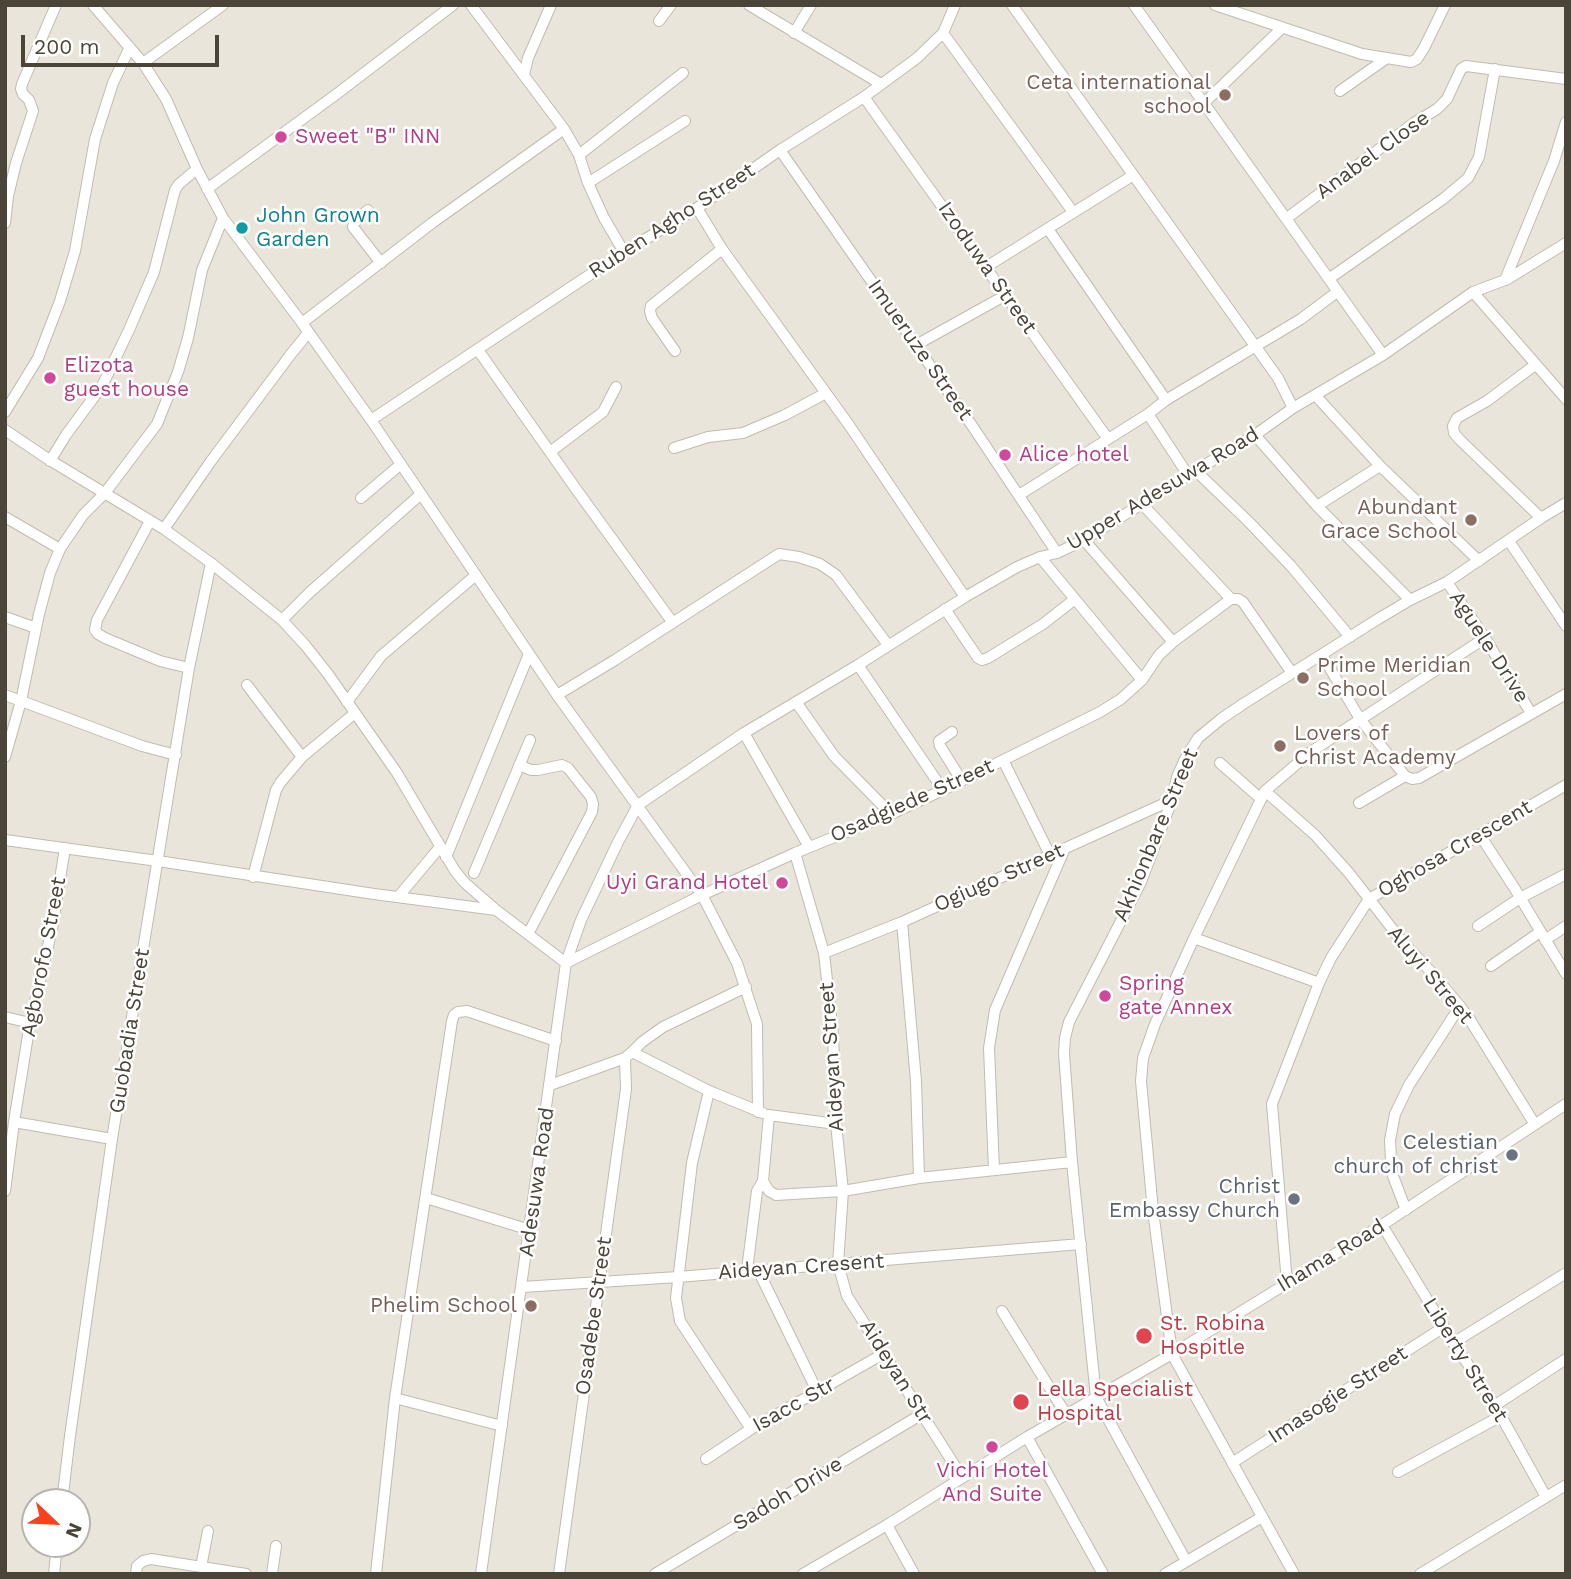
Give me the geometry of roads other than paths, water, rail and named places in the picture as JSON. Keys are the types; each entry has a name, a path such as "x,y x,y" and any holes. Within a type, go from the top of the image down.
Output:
{"street":[{"path":"5,223 10,170 33,111 29,100 23,94 22,84 56,5"},
{"path":"93,5 143,63 166,99 197,169 223,218 302,323 557,695 702,895 737,963 757,1024 764,1114 763,1181 757,1191 747,1270"},
{"path":"143,63 223,5"},
{"path":"207,189 453,5"},
{"path":"471,5 564,129 579,155 604,218 624,252"},
{"path":"524,75 528,58 551,5"},
{"path":"659,21 671,5"},
{"path":"749,5 881,84"},
{"path":"794,33 811,5"},
{"name":"Ruben Agho Street","path":"371,421 624,252 697,208 780,150 864,97 917,58 943,33 955,5"},
{"path":"1012,5 1278,378 1293,408"},
{"path":"1134,5 1383,355"},
{"path":"1215,5 1362,54 1411,62 1417,59 1445,5"},
{"path":"1204,103 1282,28"},
{"path":"943,33 1073,212"},
{"path":"5,412 38,358 60,301 75,251 95,139 113,83 129,49"},
{"path":"1340,92 1387,58"},
{"name":"Anabel Close","path":"1287,218 1414,123 1437,109 1447,99 1461,69 1466,66 1566,79"},
{"path":"1330,278 1443,199 1468,177 1479,158 1495,69"},
{"path":"579,155 682,73"},
{"name":"Izoduwa Street","path":"864,97 1108,439"},
{"path":"588,183 684,121"},
{"path":"1505,280 1554,161 1566,122"},
{"path":"302,323 432,223 564,129"},
{"name":"Imueruze Street","path":"780,150 1058,553"},
{"path":"50,461 102,386 154,272 175,190 197,169"},
{"path":"986,267 1132,176"},
{"path":"697,208 722,249 827,393 965,597"},
{"path":"368,211 353,227 381,262"},
{"path":"5,757 21,701 50,573 60,549 83,515 105,493 158,424 188,338 202,270 223,218"},
{"path":"1048,229 1166,400"},
{"name":"Upper Adesuwa Road","path":"638,805 744,733 945,609 1017,567 1040,556 1058,553 1084,540 1255,435 1293,408 1383,355 1473,292 1505,280 1566,243"},
{"path":"675,351 652,318 652,306 722,249"},
{"path":"1019,495 1149,414 1166,400 1301,319 1337,292"},
{"path":"1473,292 1566,398"},
{"path":"916,345 1006,295"},
{"path":"164,529 308,333"},
{"path":"478,349 673,623"},
{"path":"1535,365 1487,401 1457,418 1453,426 1459,439 1541,518"},
{"path":"550,452 603,412 617,387"},
{"path":"674,448 708,437 743,433 827,393"},
{"path":"1316,396 1380,466 1479,561"},
{"path":"1149,414 1192,473 1250,522 1350,637"},
{"path":"5,430 50,461 164,529 282,620 313,655 397,773 455,871 496,910 566,963"},
{"path":"1255,435 1317,506 1410,600"},
{"path":"361,498 401,464"},
{"path":"1317,506 1380,466"},
{"path":"282,620 421,494"},
{"name":"Akhionbare Street","path":"1096,1397 1072,1162 1063,1053 1065,1038 1069,1022 1140,882 1172,800 1185,758 1198,738 1221,719 1410,600 1447,582 1566,503"},
{"path":"1143,505 1231,599 1238,599 1243,603 1292,673"},
{"path":"5,517 60,549"},
{"path":"150,521 97,620 95,630 105,638 149,656 189,668"},
{"path":"1084,540 1173,642"},
{"path":"1509,541 1566,626"},
{"path":"557,695 779,555 799,557 820,564 836,575 888,645"},
{"path":"1040,556 1142,680"},
{"name":"Guobadia Street","path":"64,1488 112,1139 189,668 211,563"},
{"path":"347,702 381,656 476,575"},
{"name":"Aguele Drive","path":"1447,582 1531,713"},
{"path":"945,609 982,660 1043,624 1075,599"},
{"name":"Osadgiede Street","path":"566,963 702,895 943,790 1100,712 1121,699 1142,680 1159,655 1173,642 1231,599"},
{"path":"5,617 36,628"},
{"path":"1294,1574 1172,1354 1153,1212 1141,1069 1143,1058 1155,1024 1194,938 1263,795 1312,751 1485,638"},
{"path":"446,857 529,654"},
{"path":"1322,655 1360,719 1405,776 1412,779 1419,778 1566,694"},
{"path":"858,665 943,790"},
{"path":"247,685 302,757"},
{"path":"5,695 142,746 176,755"},
{"path":"796,702 834,756 891,814"},
{"path":"253,877 276,790 302,757 355,713"},
{"path":"952,732 939,741 940,746 962,781"},
{"path":"744,733 809,847"},
{"path":"474,873 530,740"},
{"path":"1003,760 1050,855"},
{"name":"Aluyi Street","path":"1220,763 1315,835 1349,873 1401,940 1460,1006 1534,1124"},
{"path":"519,765 531,770 562,765 568,768 591,797 593,804 592,812 528,934"},
{"path":"1359,803 1405,776"},
{"name":"Oghosa Crescent","path":"1287,1283 1272,1104 1331,958 1369,899 1566,785"},
{"name":"Ogiugo Street","path":"824,953 902,922 1172,800"},
{"name":"Adesuwa Road","path":"481,1574 566,963 581,920 638,805"},
{"path":"1480,835 1566,974"},
{"path":"5,840 496,910"},
{"path":"398,897 440,847"},
{"name":"Agborofo Street","path":"5,1191 30,1023 52,929 65,848"},
{"path":"994,1170 989,1048 995,1010 1065,848"},
{"name":"Aideyan Street","path":"795,853 824,953 833,1034 836,1124 843,1191 838,1264"},
{"path":"1478,926 1520,898 1566,874"},
{"path":"902,922 916,1081 919,1178"},
{"path":"1491,967 1542,936 1566,926"},
{"path":"1194,938 1319,983"},
{"path":"550,1085 629,1055 663,1027 746,987"},
{"path":"1406,1210 1393,1175 1391,1160 1390,1140 1395,1114 1409,1086 1460,1006"},
{"path":"376,1574 395,1398 446,1053 454,1015 467,1011 556,1041"},
{"path":"5,1017 30,1023"},
{"path":"629,1055 764,1114 836,1124"},
{"name":"Osadebe Street","path":"559,1574 629,1055"},
{"path":"709,1091 692,1164 676,1298 680,1321 751,1429"},
{"name":"Ihama Road","path":"803,1574 1382,1225 1566,1104"},
{"path":"14,1122 112,1139"},
{"path":"763,1181 769,1191 776,1195 843,1191 919,1178 1072,1162"},
{"path":"426,1198 530,1230"},
{"name":"Liberty Street","path":"1382,1225 1501,1416 1546,1497"},
{"name":"Aideyan Cresent","path":"522,1287 1081,1244"},
{"name":"Aideyan Str","path":"838,1264 847,1296 962,1477"},
{"path":"758,1270 818,1393"},
{"path":"1454,1343 1566,1273"},
{"path":"1002,1311 1067,1416"},
{"name":"Imasogie Street","path":"1231,1463 1444,1327"},
{"name":"Isacc Str","path":"706,1459 751,1429 883,1354"},
{"path":"1494,1406 1566,1359"},
{"path":"1096,1397 1186,1561"},
{"path":"395,1398 502,1426"},
{"name":"Sadoh Drive","path":"655,1574 922,1414"},
{"path":"1398,1472 1501,1416"},
{"path":"1027,1437 1103,1574"},
{"path":"1420,1574 1566,1485"},
{"path":"1165,1574 1262,1517"},
{"path":"887,1525 914,1574"},
{"path":"201,1567 208,1531"},
{"path":"272,1574 276,1546"},
{"path":"136,1574 137,1566 151,1559 246,1574"}],"place":[{"name":"Ceta international school","path":"1225,95"},
{"name":"Sweet \"B\" INN","path":"281,137"},
{"name":"John Grown Garden","path":"242,228"},
{"name":"Elizota guest house","path":"50,378"},
{"name":"Alice hotel","path":"1005,455"},
{"name":"Abundant Grace School","path":"1471,520"},
{"name":"Prime Meridian School","path":"1303,678"},
{"name":"Lovers of Christ Academy","path":"1280,746"},
{"name":"Uyi Grand Hotel","path":"782,883"},
{"name":"Spring gate Annex","path":"1105,996"},
{"name":"Celestian church of christ","path":"1512,1155"},
{"name":"Christ Embassy Church","path":"1294,1199"},
{"name":"Phelim School","path":"531,1306"},
{"name":"St. Robina Hospitle","path":"1144,1336"},
{"name":"Lella Specialist Hospital","path":"1021,1402"},
{"name":"Vichi Hotel And Suite","path":"992,1447"}]}
